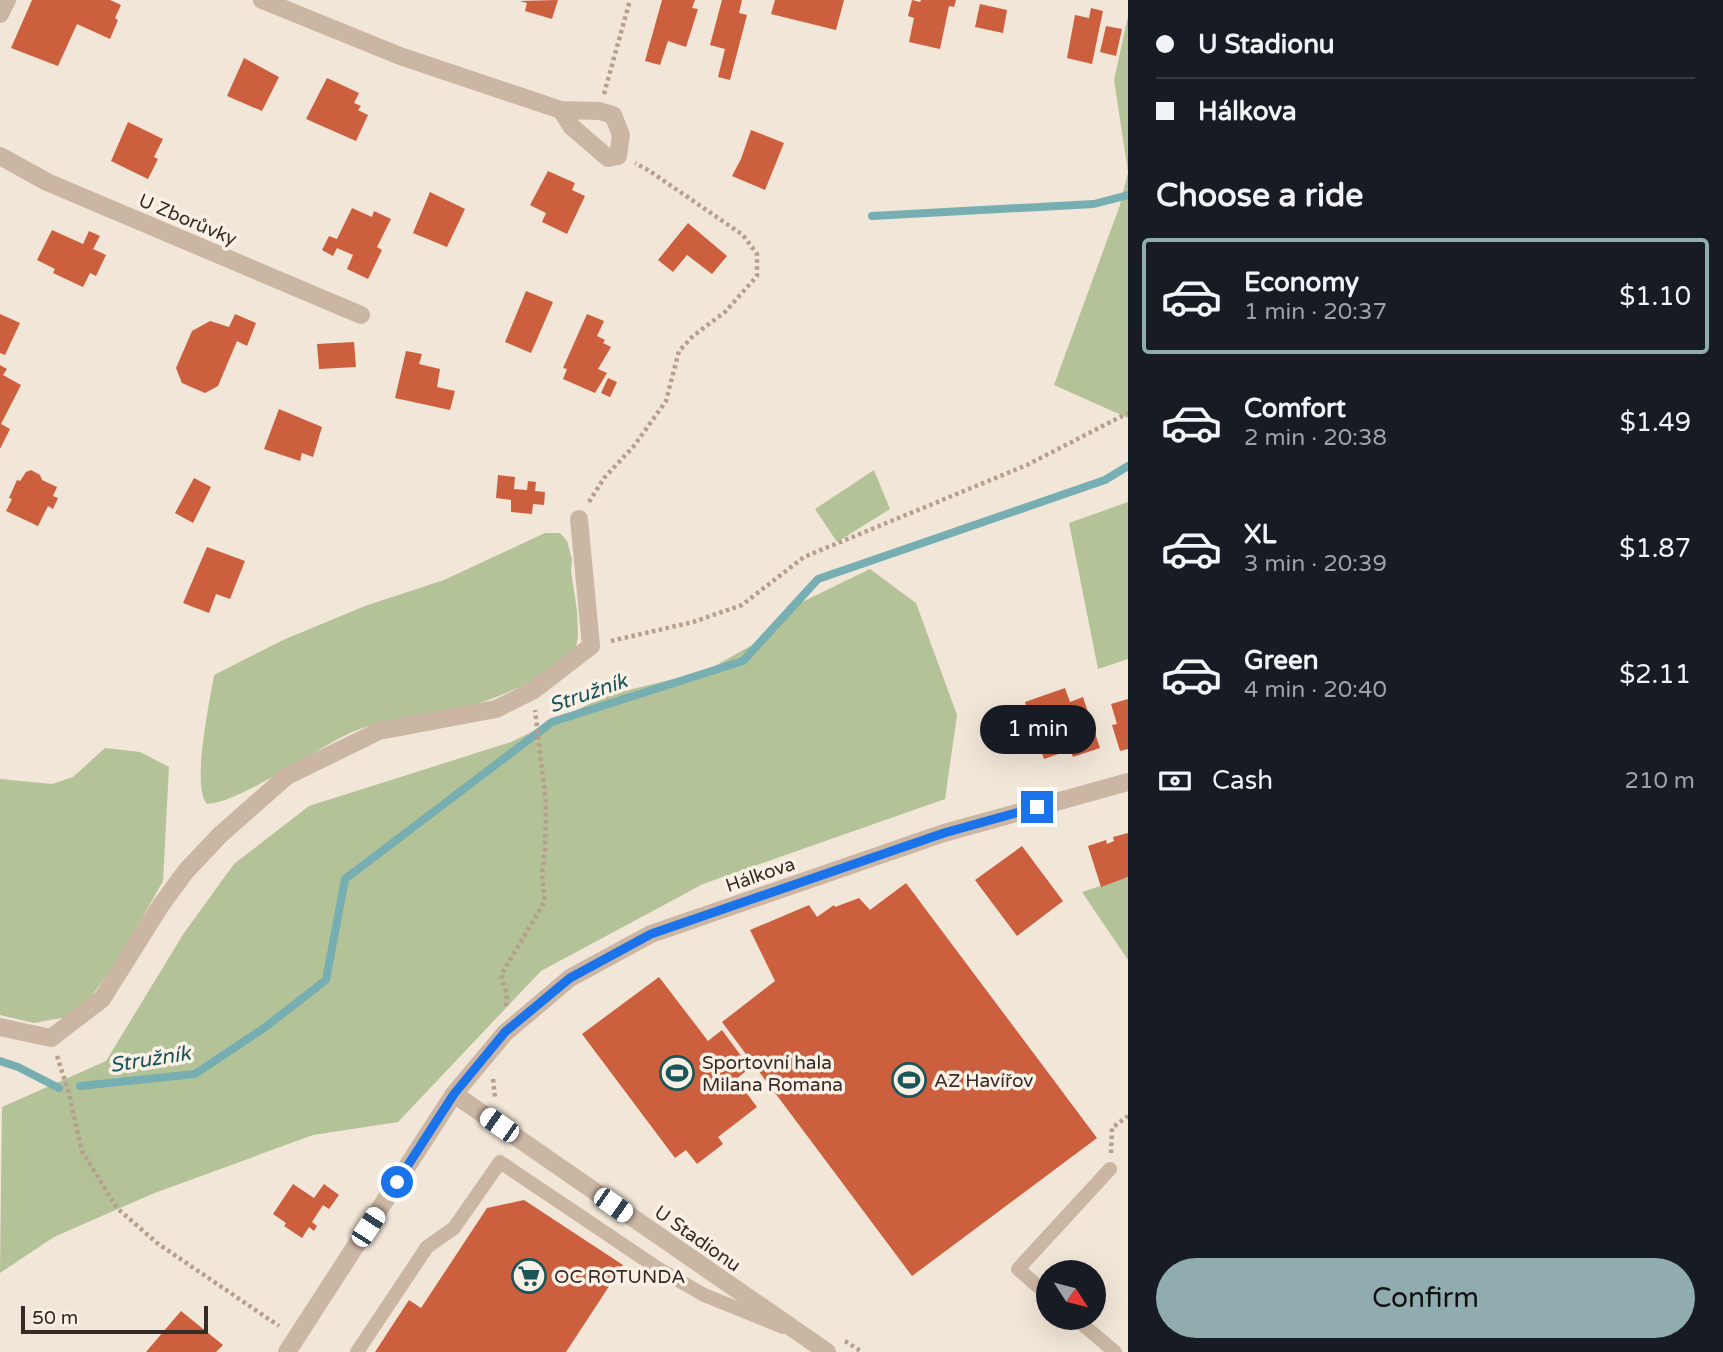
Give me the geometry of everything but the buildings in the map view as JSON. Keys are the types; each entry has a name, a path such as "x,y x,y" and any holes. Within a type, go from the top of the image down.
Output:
{"street":[{"path":"0,14 7,0"},
{"path":"262,0 400,55 561,110 600,111 612,115 621,135 618,156 608,158 572,127 561,110"},
{"name":"U Zborůvky","path":"0,156 47,182 362,315"},
{"path":"0,1027 51,1038 102,999 161,905 186,871 220,835 287,776 379,731 496,709 534,690 592,646 579,519"},
{"name":"Hálkova","path":"454,1094 505,1032 570,978 651,934 944,833 1128,782"},
{"path":"292,1345 454,1094"},
{"name":"U Stadionu","path":"454,1094 827,1352"}],"lane":[{"path":"357,1352 427,1247 454,1228 500,1162 659,1269 704,1295 795,1332"},
{"path":"1036,1285 1018,1269 1110,1169"},
{"path":"1089,1330 1115,1352"}],"path":[{"path":"600,111 630,0"},
{"path":"579,519 604,478 634,446 666,401 679,351 693,336 725,312 757,276 757,254 743,235 648,170 618,156"},
{"path":"592,646 693,622 742,605 804,557 1027,465 1128,413"},
{"path":"505,1032 507,995 501,975 545,901 542,874 546,803 537,725"},
{"path":"51,1038 68,1090 82,1151 117,1208 157,1243 292,1345"},
{"path":"1110,1169 1112,1128 1128,1116"}],"green space":[{"path":"1128,16 1128,172 1114,80"},
{"path":"1128,172 1128,418 1054,385 1120,205"},
{"path":"874,470 890,509 837,542 815,509"},
{"path":"1128,502 1128,659 1098,669 1069,523"},
{"path":"545,533 560,533 567,541 572,559 578,637 575,652 564,667 472,705 391,721 350,733 237,795 207,804 201,780 201,762 214,675 283,640 365,606 444,580"},
{"path":"870,569 916,603 957,715 945,799 703,884 541,971 398,1122 313,1135 152,1194 54,1237 0,1273 2,1107 106,1061 184,933 234,864 309,806 511,742 608,695 706,671 761,640 798,604"},
{"path":"105,748 140,752 169,767 163,881 123,952 89,1000 67,1017 34,1023 0,1015 0,779 52,784 73,777"},
{"path":"1128,877 1128,960 1082,892"}],"waterway":[{"path":"872,216 1094,204 1128,195"},
{"name":"Stružník","path":"80,1086 195,1074 264,1028 326,980 345,879 552,722 743,661 818,579 1105,480 1128,466"},
{"path":"0,1061 59,1088"}],"place":[{"name":"Sportovní hala Milana Romana","path":"677,1073"},
{"name":"AZ Havířov","path":"909,1080"},
{"name":"OC ROTUNDA","path":"529,1276"}],"route":[{"path":"397,1182 454,1094 505,1032 570,978 651,934 944,833 1037,807"}]}
